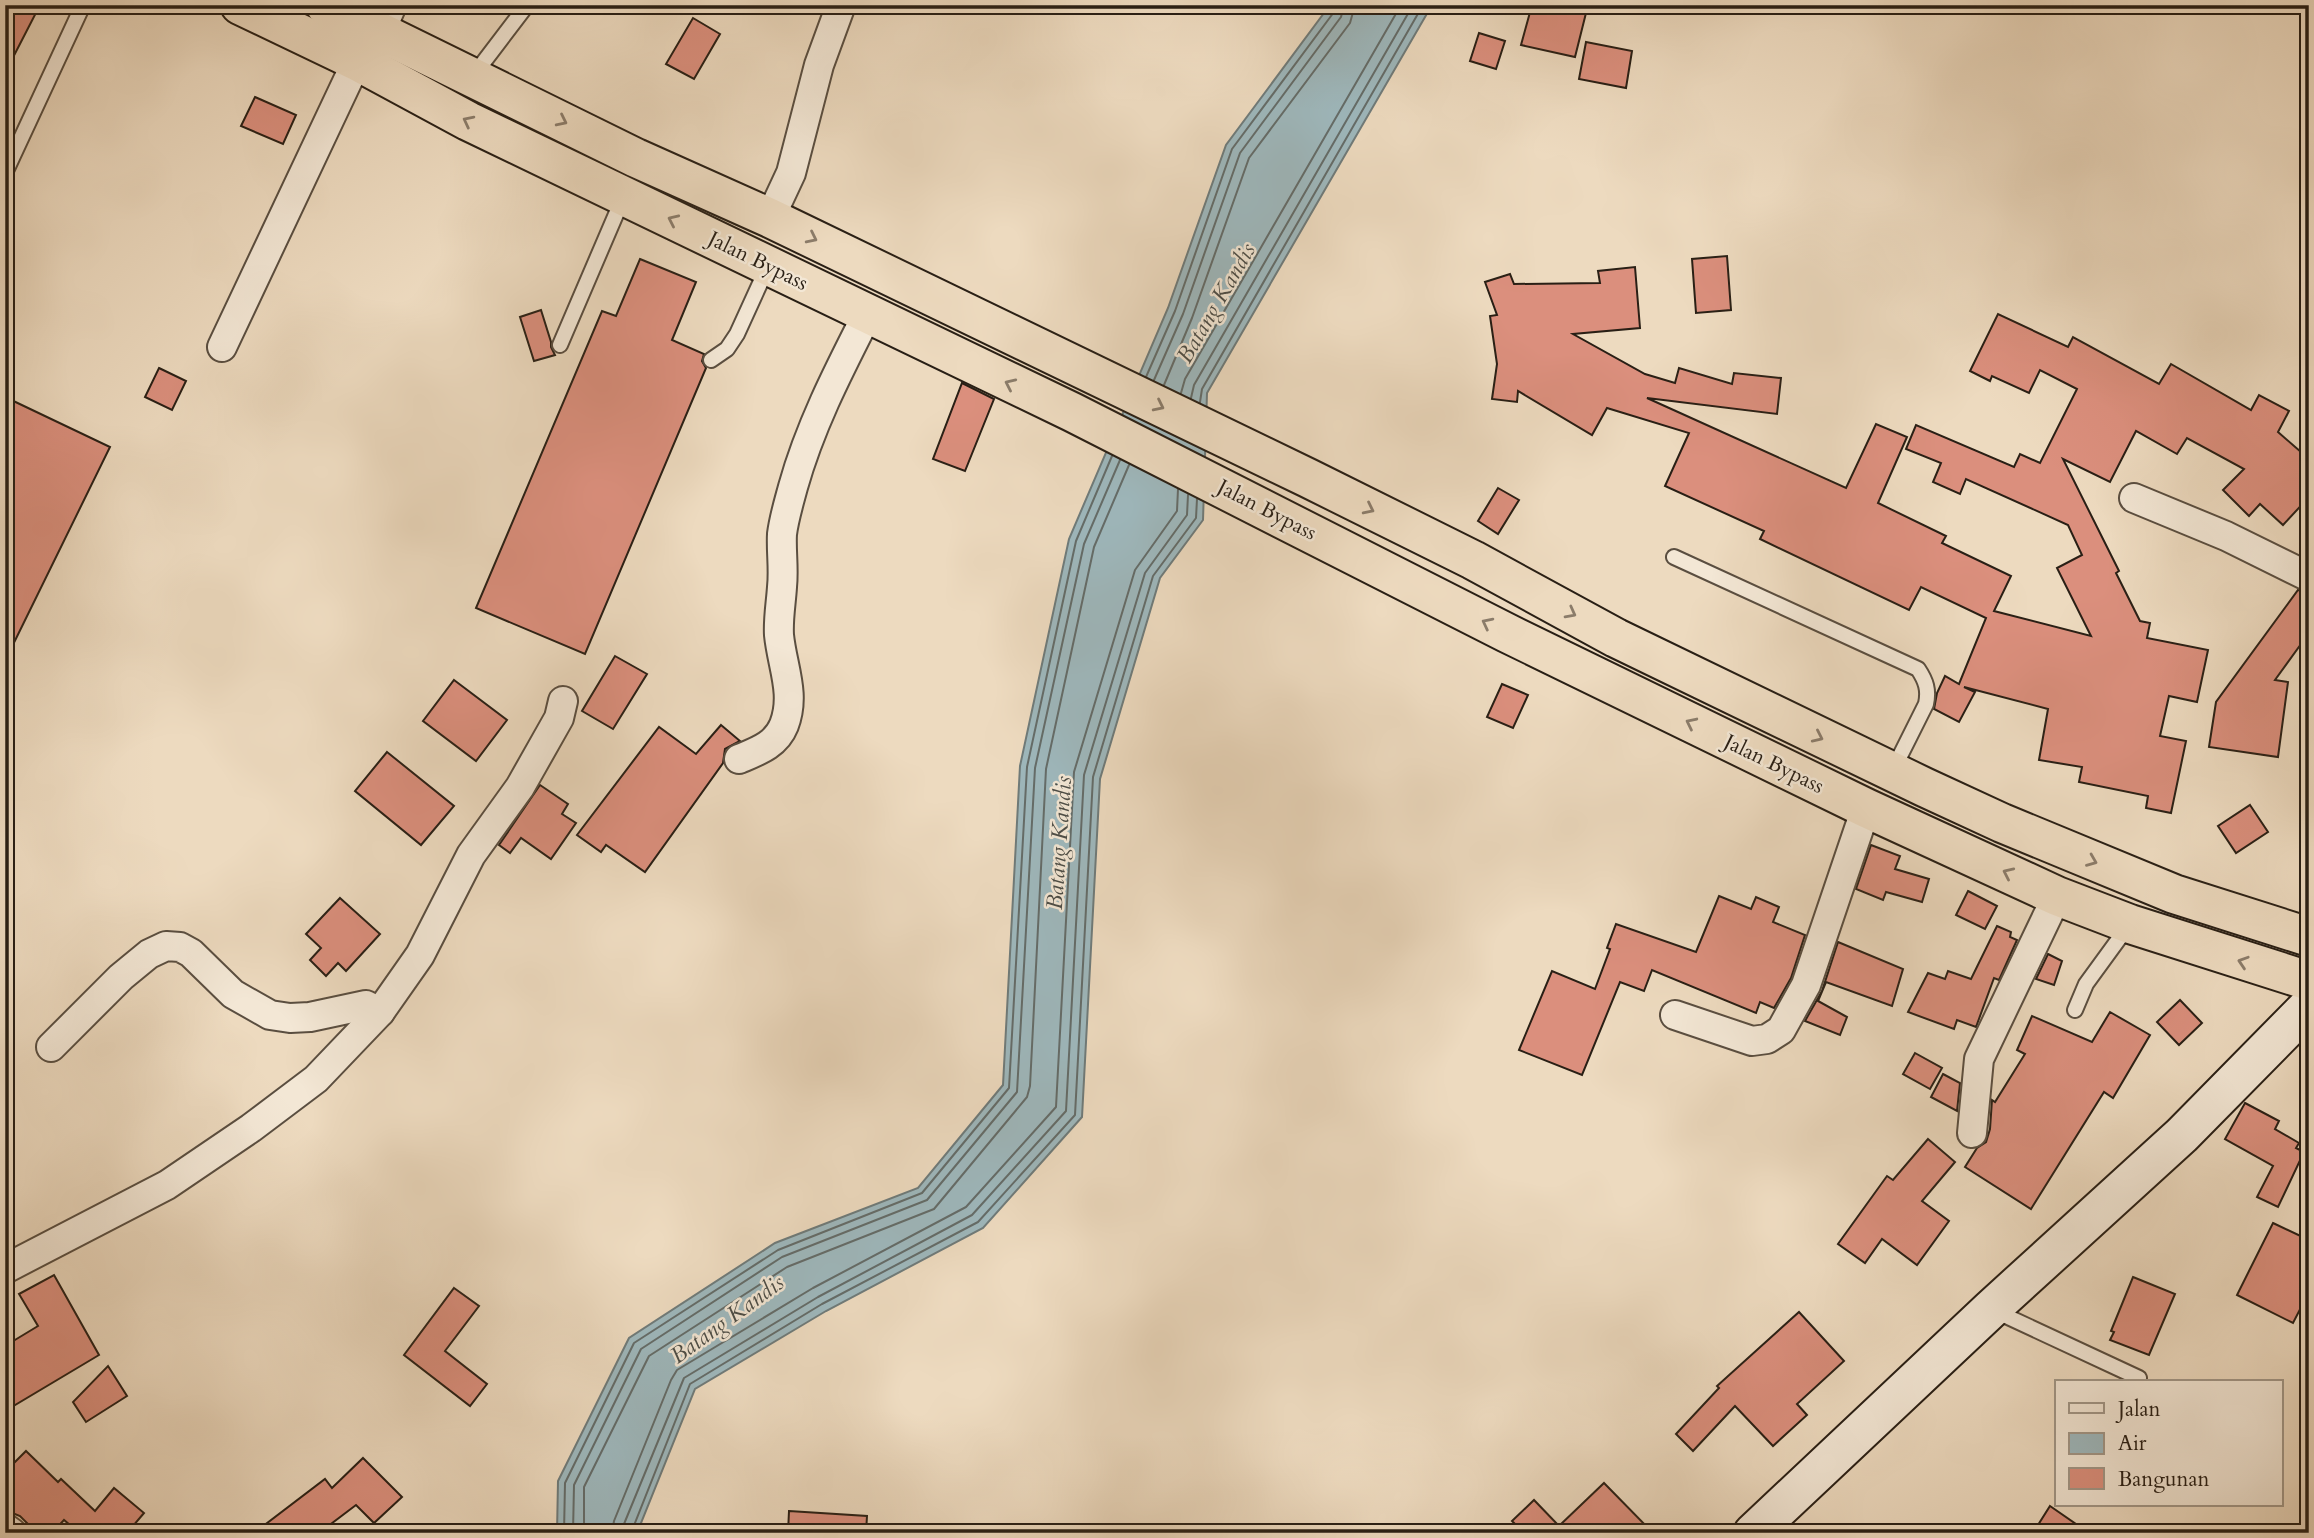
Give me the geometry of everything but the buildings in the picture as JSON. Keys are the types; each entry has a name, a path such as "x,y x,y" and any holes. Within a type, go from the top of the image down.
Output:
{"highway":[{"name":"Jalan Bypass","path":"240,5 376,33 468,121 1072,412 1507,633 1763,759 2057,896 2130,924 2309,981"},
{"name":"Jalan Bypass","path":"324,5 376,33 636,158 770,218 1308,478 1473,560 1616,638 1892,772 2002,823 2163,889 2309,937"},
{"path":"1763,759 1783,720"}],"street":[{"path":"770,218 791,173 819,65 841,5"},
{"path":"222,347 376,33"},
{"path":"740,760 770,746 784,727 789,707 789,681 783,657 779,613 782,534 786,514 814,426 867,314"},
{"path":"2134,498 2226,536 2309,578"},
{"path":"5,1269 167,1185 251,1128 316,1079 380,1012 420,955 471,855 520,787 559,718 563,701"},
{"path":"1675,1015 1752,1041 1767,1039 1782,1030 1806,985 1866,808"},
{"path":"1972,1133 1979,1059 2057,896"},
{"path":"51,1047 121,977 149,954 166,946 180,947 191,953 233,994 270,1015 310,1017 366,1005 380,1012"},
{"path":"1753,1533 1991,1309 2182,1135 2309,1006"},
{"path":"5,1528 12,1533"}],"lane":[{"path":"5,173 83,5"},
{"path":"472,77 527,5"},
{"path":"561,345 624,197"},
{"path":"711,360 727,349 737,334 768,265"},
{"path":"1674,557 1918,669 1925,679 1928,694 1926,704 1892,772"},
{"path":"2075,1010 2086,984 2130,924"},
{"path":"1991,1309 2139,1378"}],"water":[{"name":"Batang Kandis","path":"1330,5 1432,5 1207,393 1203,520 1160,578 1100,779 1082,1117 983,1228 826,1311 695,1389 637,1533 557,1533 558,1481 629,1338 775,1243 918,1188 1003,1085 1020,766 1069,539 1168,308 1226,145"}]}
